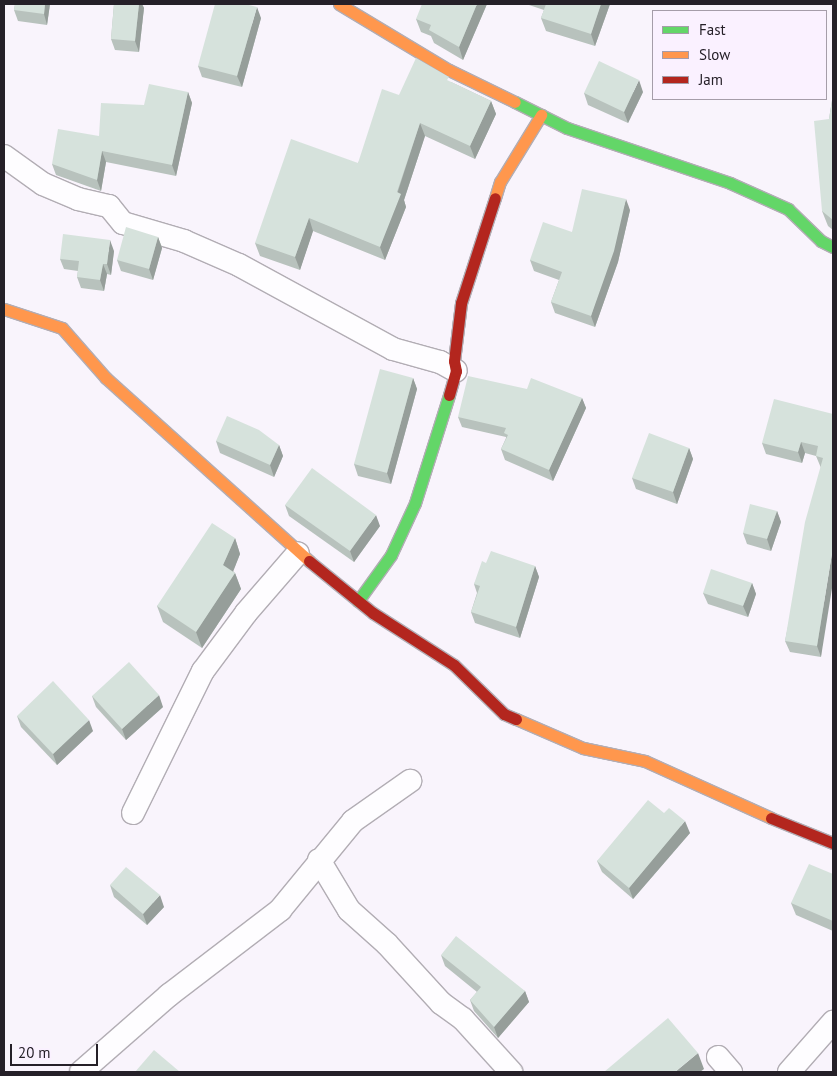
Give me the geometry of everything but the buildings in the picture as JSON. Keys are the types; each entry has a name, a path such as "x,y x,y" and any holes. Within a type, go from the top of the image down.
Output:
{"street":[{"path":"339,4 449,70 567,128 730,183 788,209 821,241 833,247"},
{"path":"358,601 391,555 415,503 456,371 454,361 461,303 500,182 541,115"},
{"path":"4,156 43,184 78,199 109,206 123,223 184,242 239,265 392,349 440,362 456,371"},
{"path":"4,309 62,328 106,378 298,553 358,601 454,665 504,714 583,748 645,761 833,843"},
{"path":"133,813 203,671 246,613 298,553"},
{"path":"81,1072 169,995 280,910 319,860 353,821 410,781"},
{"path":"319,860 349,910 387,944 441,1003 462,1019 511,1072"},
{"path":"789,1072 833,1022"}],"traffic: fast":[{"path":"515,102 567,128 730,183 788,209 821,241 833,247"},
{"path":"358,601 391,555 415,503 449,395"}],"traffic: slow":[{"path":"339,4 449,70 515,102"},
{"path":"495,198 500,182 541,115"},
{"path":"4,309 62,328 106,378 309,561"},
{"path":"516,719 583,748 645,761 771,818"}],"traffic: jam":[{"path":"449,395 456,371 454,361 461,303 495,198"},
{"path":"309,561 373,613 454,665 504,714 516,719"},
{"path":"771,818 833,843"}]}
